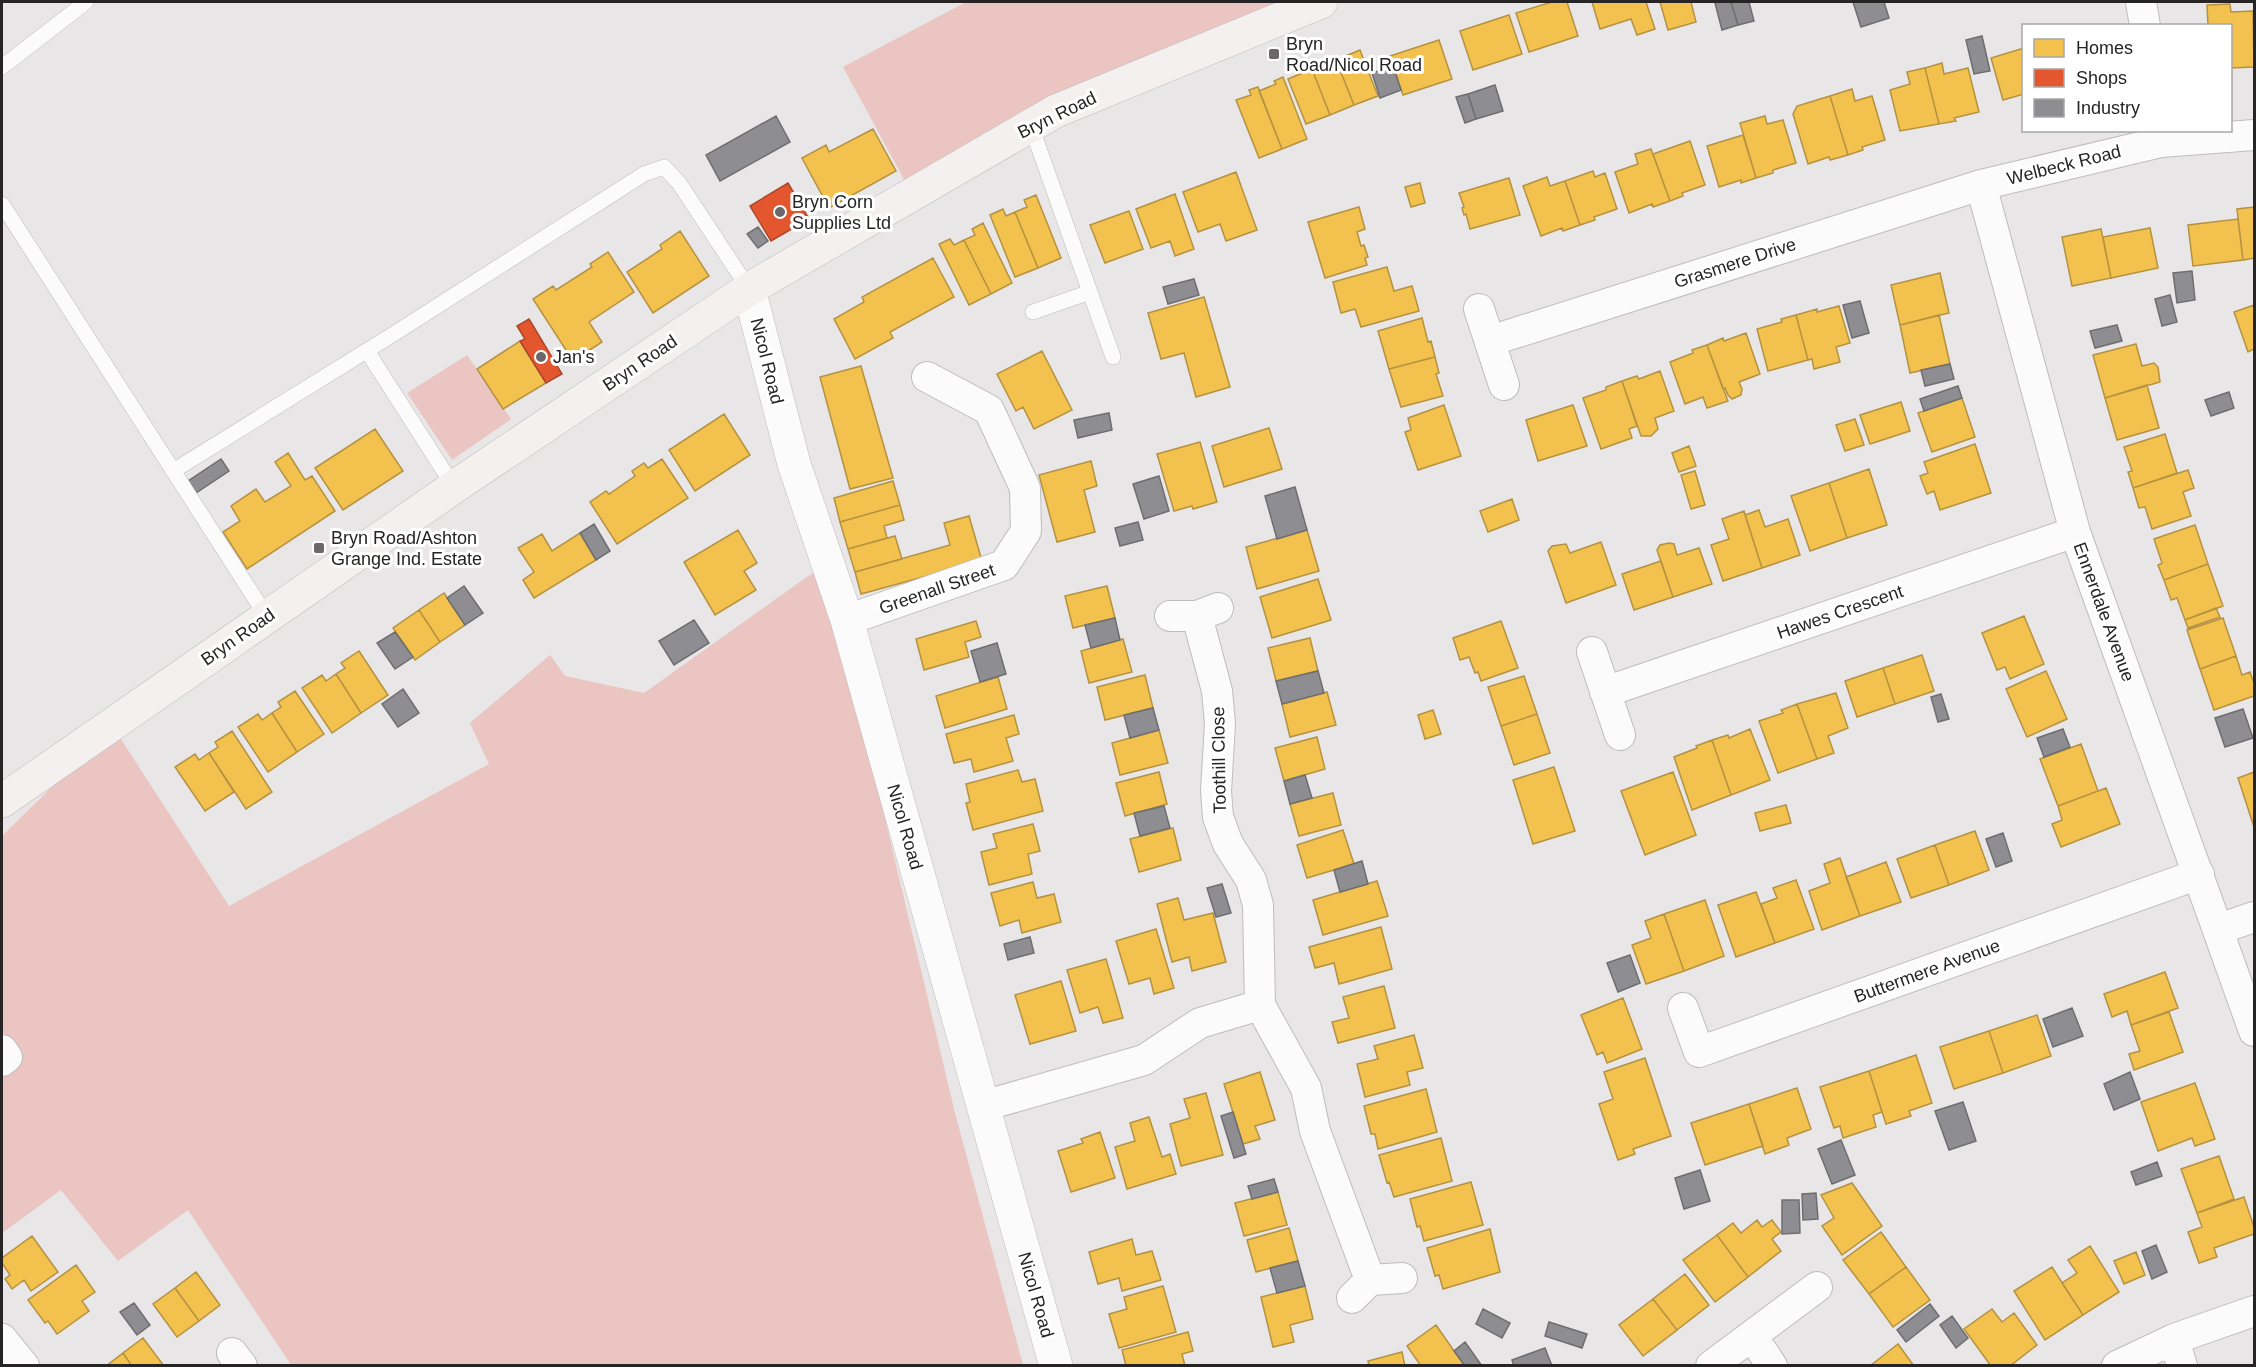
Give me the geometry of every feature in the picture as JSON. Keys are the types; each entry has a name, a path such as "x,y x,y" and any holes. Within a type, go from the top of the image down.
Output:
{"main road":[{"name":"Bryn Road","path":"2,801 454,487 749,289 1056,111 1321,2"}],"street":[{"path":"2141,2 2145,24"},
{"name":"Welbeck Road","path":"1981,185 2160,136 2254,135"},
{"name":"Grasmere Drive","path":"1490,341 1981,185"},
{"name":"Ennerdale Avenue","path":"1981,185 2075,532 2254,1031"},
{"name":"Nicol Road","path":"749,289 794,464 847,620 1056,1365"},
{"path":"1479,309 1504,385"},
{"name":"Greenall Street","path":"847,620 1004,565 1026,531 1025,488 989,410 927,376"},
{"name":"Hawes Crescent","path":"1605,692 2075,532"},
{"name":"Toothill Close","path":"1195,613 1217,691 1220,724 1216,791 1218,817 1228,844 1251,880 1258,905 1260,1005 1306,1088 1315,1131 1361,1289 1401,1278"},
{"path":"1592,652 1620,735"},
{"name":"Buttermere Avenue","path":"1683,1008 1698,1052 2199,874"},
{"path":"2219,929 2254,917"},
{"path":"984,1106 1144,1060 1200,1023 1260,1005"},
{"path":"2,1050 7,1057 2,1061"},
{"path":"1711,1365 1817,1287"},
{"path":"2117,1365 2178,1352 2254,1311"},
{"path":"1752,1336 1772,1365"},
{"path":"2,1339 24,1365"}],"lane":[{"path":"2,67 86,2"},
{"path":"1031,126 1113,357"},
{"path":"173,471 367,351 644,174 664,167 679,183 749,289"},
{"path":"2,204 267,617"},
{"path":"1033,312 1089,292"},
{"path":"367,351 454,487"}],"shaded area":[{"path":"966,2 1296,2 906,183 843,67"},
{"path":"467,355 511,419 452,460 407,393"},
{"path":"821,567 839,625 955,1113 1023,1365 291,1365 188,1210 118,1261 61,1190 2,1233 2,1070 15,1051 2,1031 2,836 113,727 229,906 489,764 470,723 550,655 565,676 644,693"}],"building: Homes":[{"path":"1552,2 1567,2 1578,36 1529,52 1516,13"},
{"path":"1592,2 1646,2 1655,29 1637,35 1631,19 1600,29"},
{"path":"1660,2 1691,2 1696,22 1668,30"},
{"path":"2230,4 2231,12 2253,11 2254,67 2232,68 2232,24 2208,24 2207,5"},
{"path":"1509,15 1522,54 1473,70 1460,31"},
{"path":"1439,40 1452,79 1403,95 1390,56"},
{"path":"2022,49 2022,95 2003,100 1991,58"},
{"path":"1360,50 1378,96 1354,105 1336,60"},
{"path":"1336,60 1354,105 1330,115 1312,69"},
{"path":"1942,63 1944,74 1968,68 1979,112 1954,118 1956,121 1939,124 1925,68"},
{"path":"1925,68 1939,124 1900,131 1890,90 1910,84 1907,72"},
{"path":"1312,69 1330,115 1306,124 1288,79"},
{"path":"1283,77 1307,139 1282,149 1259,91 1276,84 1274,81"},
{"path":"1258,87 1282,149 1259,158 1236,100 1251,95 1249,90"},
{"path":"1852,89 1855,101 1872,96 1885,140 1862,147 1863,150 1848,155 1830,96"},
{"path":"1830,96 1848,155 1830,160 1829,157 1808,164 1793,114 1797,106"},
{"path":"1765,116 1767,124 1783,120 1796,163 1756,178 1740,123"},
{"path":"873,129 896,171 829,208 802,158 826,145 829,152"},
{"path":"1743,135 1756,178 1719,187 1707,146"},
{"path":"1690,141 1705,185 1682,193 1683,196 1670,201 1653,154"},
{"path":"1651,149 1670,201 1653,207 1652,204 1629,213 1615,172 1638,164 1635,154"},
{"path":"1593,171 1595,177 1605,173 1617,209 1580,225 1565,181"},
{"path":"1236,172 1257,230 1226,241 1220,224 1198,232 1183,192"},
{"path":"1547,177 1550,186 1565,181 1580,225 1563,231 1562,228 1541,236 1523,186"},
{"path":"1509,178 1520,215 1470,229 1459,193"},
{"path":"1420,183 1425,203 1411,207 1405,187"},
{"path":"1175,194 1194,249 1175,256 1170,241 1151,248 1136,209"},
{"path":"1036,195 1061,258 1038,268 1015,212 1027,207 1024,200"},
{"path":"1359,207 1365,229 1357,232 1361,246 1364,245 1368,257 1365,258 1367,265 1325,278 1308,222"},
{"path":"2254,207 2254,258 2243,260 2237,209"},
{"path":"1003,209 1006,216 1015,212 1038,268 1015,277 990,215"},
{"path":"1129,211 1143,249 1105,263 1090,225"},
{"path":"2238,219 2243,260 2193,266 2188,225"},
{"path":"983,223 1012,283 991,294 964,240 975,235 972,229"},
{"path":"2150,228 2158,268 2111,278 2103,237"},
{"path":"2101,229 2111,278 2072,286 2062,237"},
{"path":"680,231 709,276 653,313 627,272 662,249 660,245"},
{"path":"950,239 954,245 964,240 991,294 969,305 939,244"},
{"path":"608,252 634,292 589,322 602,342 573,361 533,299 553,286 556,290 592,267 590,264"},
{"path":"933,258 954,297 890,332 893,338 855,359 834,319 864,302 862,297"},
{"path":"1387,267 1394,291 1412,286 1419,311 1361,327 1355,309 1341,313 1333,282"},
{"path":"1940,273 1949,313 1900,325 1891,285"},
{"path":"1204,297 1230,387 1196,397 1184,353 1161,359 1148,313"},
{"path":"2254,305 2254,349 2248,352 2234,312"},
{"path":"1839,306 1850,343 1836,347 1840,362 1814,369 1812,359 1808,360 1796,315"},
{"path":"1796,315 1808,360 1768,371 1757,329 1782,322 1781,319"},
{"path":"1939,315 1950,364 1910,373 1900,325"},
{"path":"1422,318 1428,342 1431,341 1435,357 1389,369 1378,331"},
{"path":"1746,333 1760,374 1739,382 1742,389 1741,395 1732,399 1725,388 1723,389 1707,345 1723,338 1724,341"},
{"path":"520,341 546,383 503,409 477,369"},
{"path":"2136,344 2142,366 2154,363 2158,367 2160,382 2105,398 2093,355"},
{"path":"1707,345 1728,401 1707,408 1703,397 1685,404 1670,362"},
{"path":"1042,351 1072,410 1034,429 1023,407 1016,411 997,374"},
{"path":"1435,357 1439,373 1436,374 1443,396 1401,407 1389,369"},
{"path":"861,366 893,478 850,489 820,377"},
{"path":"1660,371 1674,411 1655,418 1658,429 1651,436 1641,436 1622,381 1637,376 1639,379"},
{"path":"1622,381 1637,426 1629,429 1632,438 1601,449 1583,398 1606,390 1606,387"},
{"path":"2147,385 2159,428 2117,440 2105,398"},
{"path":"1962,398 1975,437 1932,452 1918,413"},
{"path":"1901,402 1910,431 1870,444 1860,415"},
{"path":"1444,405 1461,456 1418,470 1405,432 1411,430 1408,418"},
{"path":"1573,405 1587,446 1538,461 1526,420"},
{"path":"724,414 750,455 695,491 669,450"},
{"path":"1855,419 1864,445 1845,451 1836,425"},
{"path":"1269,428 1282,469 1224,487 1212,446"},
{"path":"375,429 403,471 343,510 315,468"},
{"path":"2165,434 2177,473 2133,488 2128,472 2132,471 2124,447"},
{"path":"1200,442 1217,502 1193,509 1192,506 1174,511 1157,454"},
{"path":"1975,444 1991,493 1940,510 1934,491 1927,494 1920,476 1928,473 1924,462"},
{"path":"1689,446 1696,466 1679,472 1672,453"},
{"path":"288,453 305,480 312,476 335,511 247,569 223,532 240,521 231,506 256,489 265,502 291,486 275,462"},
{"path":"662,459 688,498 617,544 590,502 606,491 609,494 635,476 632,471 644,463 648,468"},
{"path":"1091,461 1097,486 1084,490 1095,532 1057,542 1039,475"},
{"path":"1869,469 1887,525 1847,538 1829,483"},
{"path":"2188,470 2194,488 2183,492 2191,516 2152,529 2145,507 2139,508 2133,488"},
{"path":"1695,471 1705,505 1691,509 1681,475"},
{"path":"893,481 900,505 840,522 834,498"},
{"path":"1829,483 1847,538 1810,551 1791,496"},
{"path":"1512,499 1519,520 1488,532 1480,511"},
{"path":"900,505 904,520 884,526 887,538 848,549 840,522"},
{"path":"1759,510 1765,527 1788,519 1800,555 1762,568 1745,515"},
{"path":"1744,511 1762,568 1723,581 1711,545 1729,539 1722,519"},
{"path":"969,516 982,561 861,594 855,572 950,545 944,523"},
{"path":"2195,525 2208,564 2164,580 2158,565 2162,563 2154,539"},
{"path":"738,530 757,563 744,571 756,590 715,615 684,562"},
{"path":"1307,530 1319,571 1257,589 1246,547"},
{"path":"580,533 596,560 534,598 523,580 534,572 518,548 542,534 552,551"},
{"path":"895,536 902,559 855,572 848,549"},
{"path":"1601,542 1616,585 1566,603 1548,551 1552,546 1566,544 1570,553"},
{"path":"1674,544 1677,555 1699,548 1712,584 1673,597 1657,550 1660,545"},
{"path":"1661,561 1673,597 1634,610 1622,574"},
{"path":"2208,564 2223,606 2185,620 2177,598 2171,600 2164,580"},
{"path":"1318,579 1331,620 1272,638 1260,597"},
{"path":"1107,586 1115,618 1073,628 1065,596"},
{"path":"444,593 465,625 440,642 419,610"},
{"path":"2216,608 2220,617 2188,628 2185,620"},
{"path":"419,610 440,642 415,660 393,628"},
{"path":"2024,616 2044,664 2010,679 2005,667 1997,670 1982,633"},
{"path":"2223,618 2236,656 2200,669 2187,630"},
{"path":"976,621 981,637 965,642 969,657 924,670 916,639"},
{"path":"1501,621 1518,668 1481,681 1469,657 1460,660 1453,638"},
{"path":"1310,638 1318,671 1276,681 1268,648"},
{"path":"1123,639 1132,672 1089,683 1081,651"},
{"path":"359,651 388,695 361,713 336,674 345,668 341,663"},
{"path":"1922,655 1934,691 1895,704 1883,668"},
{"path":"2236,656 2242,675 2250,672 2254,683 2254,696 2214,710 2200,669"},
{"path":"1883,668 1895,704 1857,717 1845,681"},
{"path":"2046,671 2067,719 2027,737 2006,689"},
{"path":"336,674 361,713 332,733 302,688 322,675 326,681"},
{"path":"1145,675 1153,708 1105,720 1097,687"},
{"path":"1524,676 1537,714 1501,726 1488,687"},
{"path":"998,677 1007,709 945,728 936,696"},
{"path":"295,691 324,734 297,752 272,713 281,707 278,702"},
{"path":"1327,692 1336,725 1290,737 1282,704"},
{"path":"1836,693 1848,728 1828,736 1834,753 1817,759 1797,704"},
{"path":"1797,704 1817,759 1778,773 1759,721 1783,713 1781,710"},
{"path":"1433,710 1441,734 1425,739 1418,715"},
{"path":"272,713 297,752 268,772 238,727 258,714 262,720"},
{"path":"1537,714 1550,753 1514,765 1501,726"},
{"path":"1014,715 1019,734 1006,738 1013,761 974,772 971,759 954,763 946,734"},
{"path":"1750,729 1770,780 1731,795 1712,740 1728,735 1729,738"},
{"path":"1159,730 1168,763 1120,775 1112,743"},
{"path":"232,731 272,792 246,809 209,753 218,747 215,742"},
{"path":"1317,737 1325,769 1284,781 1275,748"},
{"path":"1712,740 1731,795 1692,810 1674,757"},
{"path":"2081,744 2098,791 2058,806 2040,759"},
{"path":"209,753 234,792 205,811 175,767 195,754 199,760"},
{"path":"1554,767 1575,831 1533,844 1513,780"},
{"path":"1018,770 1022,782 1035,779 1043,811 973,830 966,803 970,802 966,784"},
{"path":"1159,772 1167,804 1125,816 1116,783"},
{"path":"1673,772 1696,835 1645,855 1621,791"},
{"path":"2254,772 2254,827 2238,778"},
{"path":"2106,788 2120,824 2061,847 2052,824 2062,820 2058,806"},
{"path":"1333,793 1341,825 1299,836 1290,804"},
{"path":"1786,805 1791,823 1760,831 1755,813"},
{"path":"1033,824 1040,851 1028,854 1032,874 989,885 981,852 997,848 993,834"},
{"path":"1173,828 1181,860 1139,872 1130,839"},
{"path":"1343,830 1354,864 1307,878 1297,845"},
{"path":"1975,831 1989,870 1949,885 1935,845"},
{"path":"1935,845 1949,885 1911,898 1897,859"},
{"path":"1840,858 1860,916 1822,930 1809,891 1830,883 1824,864"},
{"path":"1886,862 1901,902 1860,916 1846,877"},
{"path":"1796,880 1814,929 1775,943 1761,904 1777,898 1773,888"},
{"path":"1377,881 1388,916 1323,935 1313,900"},
{"path":"1033,882 1037,898 1054,894 1061,922 1022,933 1019,920 1000,926 991,893"},
{"path":"1756,892 1775,943 1736,957 1718,905"},
{"path":"1178,898 1184,920 1213,913 1226,962 1192,971 1189,957 1172,962 1157,904"},
{"path":"1705,900 1724,956 1684,971 1664,914"},
{"path":"1664,914 1684,971 1646,984 1632,945 1651,938 1645,921"},
{"path":"1381,927 1392,969 1339,984 1334,963 1315,968 1309,947"},
{"path":"1156,929 1174,988 1154,994 1150,978 1129,984 1116,941"},
{"path":"1106,959 1123,1018 1103,1023 1098,1007 1080,1013 1067,970"},
{"path":"2165,972 2178,1008 2131,1025 2127,1011 2112,1017 2104,994"},
{"path":"1061,981 1076,1031 1030,1044 1015,995"},
{"path":"1384,986 1395,1028 1338,1043 1332,1022 1349,1018 1343,997"},
{"path":"1623,998 1642,1049 1607,1063 1603,1052 1597,1055 1581,1015"},
{"path":"2169,1012 2183,1052 2134,1070 2129,1054 2140,1051 2131,1025"},
{"path":"2037,1015 2051,1056 2003,1073 1989,1031"},
{"path":"1989,1031 2003,1073 1954,1089 1940,1047"},
{"path":"1414,1035 1423,1068 1407,1072 1410,1085 1365,1097 1357,1064 1378,1059 1374,1046"},
{"path":"1916,1055 1932,1103 1909,1111 1911,1116 1886,1124 1869,1071"},
{"path":"1645,1058 1671,1136 1633,1149 1635,1154 1618,1160 1599,1104 1613,1099 1604,1072"},
{"path":"1869,1071 1882,1112 1873,1115 1876,1127 1843,1138 1840,1126 1834,1128 1820,1087"},
{"path":"1260,1072 1275,1120 1255,1126 1260,1139 1243,1144 1224,1084"},
{"path":"2195,1083 2215,1139 2195,1146 2192,1138 2158,1151 2141,1102"},
{"path":"1797,1088 1811,1129 1787,1138 1789,1145 1765,1154 1749,1104"},
{"path":"1426,1089 1437,1132 1378,1149 1375,1134 1371,1134 1364,1106"},
{"path":"1206,1093 1223,1155 1181,1166 1170,1124 1190,1118 1184,1099"},
{"path":"1749,1104 1763,1146 1705,1165 1691,1123"},
{"path":"1149,1117 1162,1157 1170,1154 1176,1174 1127,1189 1115,1147 1135,1141 1130,1123"},
{"path":"1100,1132 1115,1178 1071,1192 1058,1151 1083,1143 1081,1139"},
{"path":"1441,1138 1452,1181 1394,1197 1389,1182 1387,1183 1379,1155"},
{"path":"2219,1156 2234,1199 2197,1213 2181,1169"},
{"path":"1471,1182 1483,1225 1424,1241 1420,1226 1417,1227 1410,1199"},
{"path":"1852,1183 1882,1226 1842,1255 1822,1226 1834,1218 1821,1195"},
{"path":"1278,1192 1287,1225 1244,1236 1235,1203"},
{"path":"2244,1197 2254,1227 2254,1234 2214,1248 2217,1257 2199,1263 2188,1232 2202,1227 2197,1213"},
{"path":"1757,1220 1762,1227 1772,1220 1781,1232 1772,1239 1781,1251 1748,1277 1717,1235 1733,1223 1741,1233"},
{"path":"1289,1228 1298,1261 1256,1272 1247,1240"},
{"path":"1490,1229 1500,1272 1443,1289 1439,1275 1435,1276 1427,1248"},
{"path":"1881,1232 1906,1267 1869,1294 1843,1260"},
{"path":"1717,1235 1748,1277 1715,1302 1683,1260"},
{"path":"32,1236 58,1272 31,1291 24,1280 12,1289 5,1279 10,1275 2,1263 2,1258"},
{"path":"1132,1239 1136,1255 1152,1251 1161,1280 1122,1291 1119,1278 1098,1284 1089,1252"},
{"path":"2090,1246 2119,1292 2083,1315 2062,1283 2077,1273 2068,1260"},
{"path":"2136,1252 2145,1275 2124,1284 2114,1261"},
{"path":"76,1265 95,1292 82,1301 89,1311 57,1334 48,1321 45,1323 28,1300"},
{"path":"1906,1267 1930,1300 1893,1327 1869,1294"},
{"path":"2052,1267 2083,1315 2045,1340 2014,1291"},
{"path":"196,1272 220,1305 199,1321 175,1288"},
{"path":"1685,1274 1709,1305 1677,1330 1653,1299"},
{"path":"1163,1286 1176,1332 1119,1348 1109,1314 1127,1309 1124,1297"},
{"path":"1305,1286 1313,1319 1290,1325 1294,1342 1273,1347 1261,1297"},
{"path":"175,1288 199,1321 177,1337 153,1304"},
{"path":"1653,1299 1677,1330 1643,1356 1619,1325"},
{"path":"1992,1309 2002,1322 2014,1313 2037,1345 2010,1366 1991,1366 1964,1329"},
{"path":"1436,1325 1465,1366 1421,1366 1407,1346"},
{"path":"1188,1332 1193,1351 1182,1354 1185,1366 1126,1366 1122,1350"},
{"path":"143,1338 164,1366 132,1366 123,1353"},
{"path":"1898,1344 1914,1366 1870,1366"},
{"path":"1402,1352 1405,1366 1369,1366 1368,1361"},
{"path":"123,1353 132,1366 106,1366"}],"building: Shops":[{"name":"Bryn Corn Supplies Ltd","path":"788,183 809,219 771,241 750,206"},
{"name":"Jan's","path":"529,319 562,374 546,383 520,341 525,339 517,326"}],"building: Industry":[{"path":"1731,2 1738,25 1722,30 1715,3"},
{"path":"1731,2 1749,2 1754,21 1738,25"},
{"path":"1853,2 1884,2 1889,18 1861,27"},
{"path":"1982,36 1990,71 1974,74 1966,40"},
{"path":"1393,66 1401,90 1380,98 1372,73"},
{"path":"1495,85 1503,111 1476,119 1468,94"},
{"path":"1468,94 1476,119 1465,123 1456,97"},
{"path":"776,116 790,142 720,181 706,155"},
{"path":"758,227 768,241 758,248 747,234"},
{"path":"2192,271 2195,300 2177,303 2173,273"},
{"path":"1194,279 1199,295 1168,304 1163,287"},
{"path":"2170,295 2177,322 2162,326 2155,299"},
{"path":"1860,301 1869,333 1852,338 1843,305"},
{"path":"2117,325 2122,341 2095,348 2090,331"},
{"path":"1950,364 1954,379 1925,386 1921,370"},
{"path":"1958,386 1962,398 1924,411 1920,399"},
{"path":"2229,392 2234,408 2211,416 2205,400"},
{"path":"1109,413 1112,430 1078,438 1074,420"},
{"path":"221,459 229,471 196,493 188,481"},
{"path":"1159,476 1169,511 1144,519 1133,484"},
{"path":"1295,487 1307,530 1277,539 1265,496"},
{"path":"1138,522 1143,540 1120,546 1115,528"},
{"path":"594,524 610,551 596,560 580,533"},
{"path":"464,586 483,613 465,625 447,598"},
{"path":"1115,618 1120,640 1091,648 1085,625"},
{"path":"694,620 709,643 674,665 659,641"},
{"path":"395,632 413,657 395,669 377,643"},
{"path":"997,643 1006,674 980,682 971,651"},
{"path":"1318,671 1324,693 1282,704 1276,681"},
{"path":"403,689 419,713 398,727 382,704"},
{"path":"1941,694 1949,719 1938,722 1931,697"},
{"path":"1153,708 1159,730 1130,738 1124,715"},
{"path":"2243,709 2253,738 2225,747 2215,718"},
{"path":"2063,729 2070,747 2044,757 2037,738"},
{"path":"1305,775 1312,798 1290,804 1284,781"},
{"path":"1164,806 1170,828 1140,836 1134,813"},
{"path":"2003,833 2012,861 1996,867 1986,839"},
{"path":"1362,861 1368,884 1340,892 1334,870"},
{"path":"1222,884 1231,913 1216,917 1207,888"},
{"path":"1030,937 1034,953 1008,960 1004,944"},
{"path":"1630,955 1640,983 1618,992 1607,963"},
{"path":"2072,1008 2083,1036 2053,1047 2043,1019"},
{"path":"2130,1072 2140,1099 2114,1110 2104,1084"},
{"path":"1963,1102 1976,1141 1949,1150 1935,1111"},
{"path":"1233,1112 1246,1154 1234,1158 1221,1116"},
{"path":"1841,1140 1855,1175 1832,1184 1818,1149"},
{"path":"2157,1162 2162,1176 2136,1185 2131,1172"},
{"path":"1700,1170 1710,1201 1684,1209 1675,1178"},
{"path":"1274,1179 1278,1192 1252,1199 1248,1186"},
{"path":"1816,1193 1818,1219 1803,1220 1802,1194"},
{"path":"1782,1200 1799,1200 1800,1233 1782,1234"},
{"path":"2156,1245 2167,1272 2152,1279 2142,1251"},
{"path":"1298,1261 1305,1286 1277,1293 1270,1268"},
{"path":"134,1303 150,1325 137,1335 120,1312"},
{"path":"1930,1304 1939,1316 1906,1342 1897,1330"},
{"path":"1483,1309 1510,1323 1502,1338 1476,1324"},
{"path":"1952,1316 1968,1338 1956,1348 1940,1325"},
{"path":"1549,1322 1587,1334 1582,1348 1545,1336"},
{"path":"1465,1342 1482,1366 1465,1366 1454,1351"},
{"path":"1545,1348 1552,1366 1514,1366 1512,1360"}],"place":[{"name":"Bryn Road/Nicol Road","path":"1274,54"},
{"name":"Bryn Corn Supplies Ltd","path":"780,212"},
{"name":"Jan's","path":"541,357"},
{"name":"Bryn Road/Ashton Grange Ind. Estate","path":"319,548"}]}
